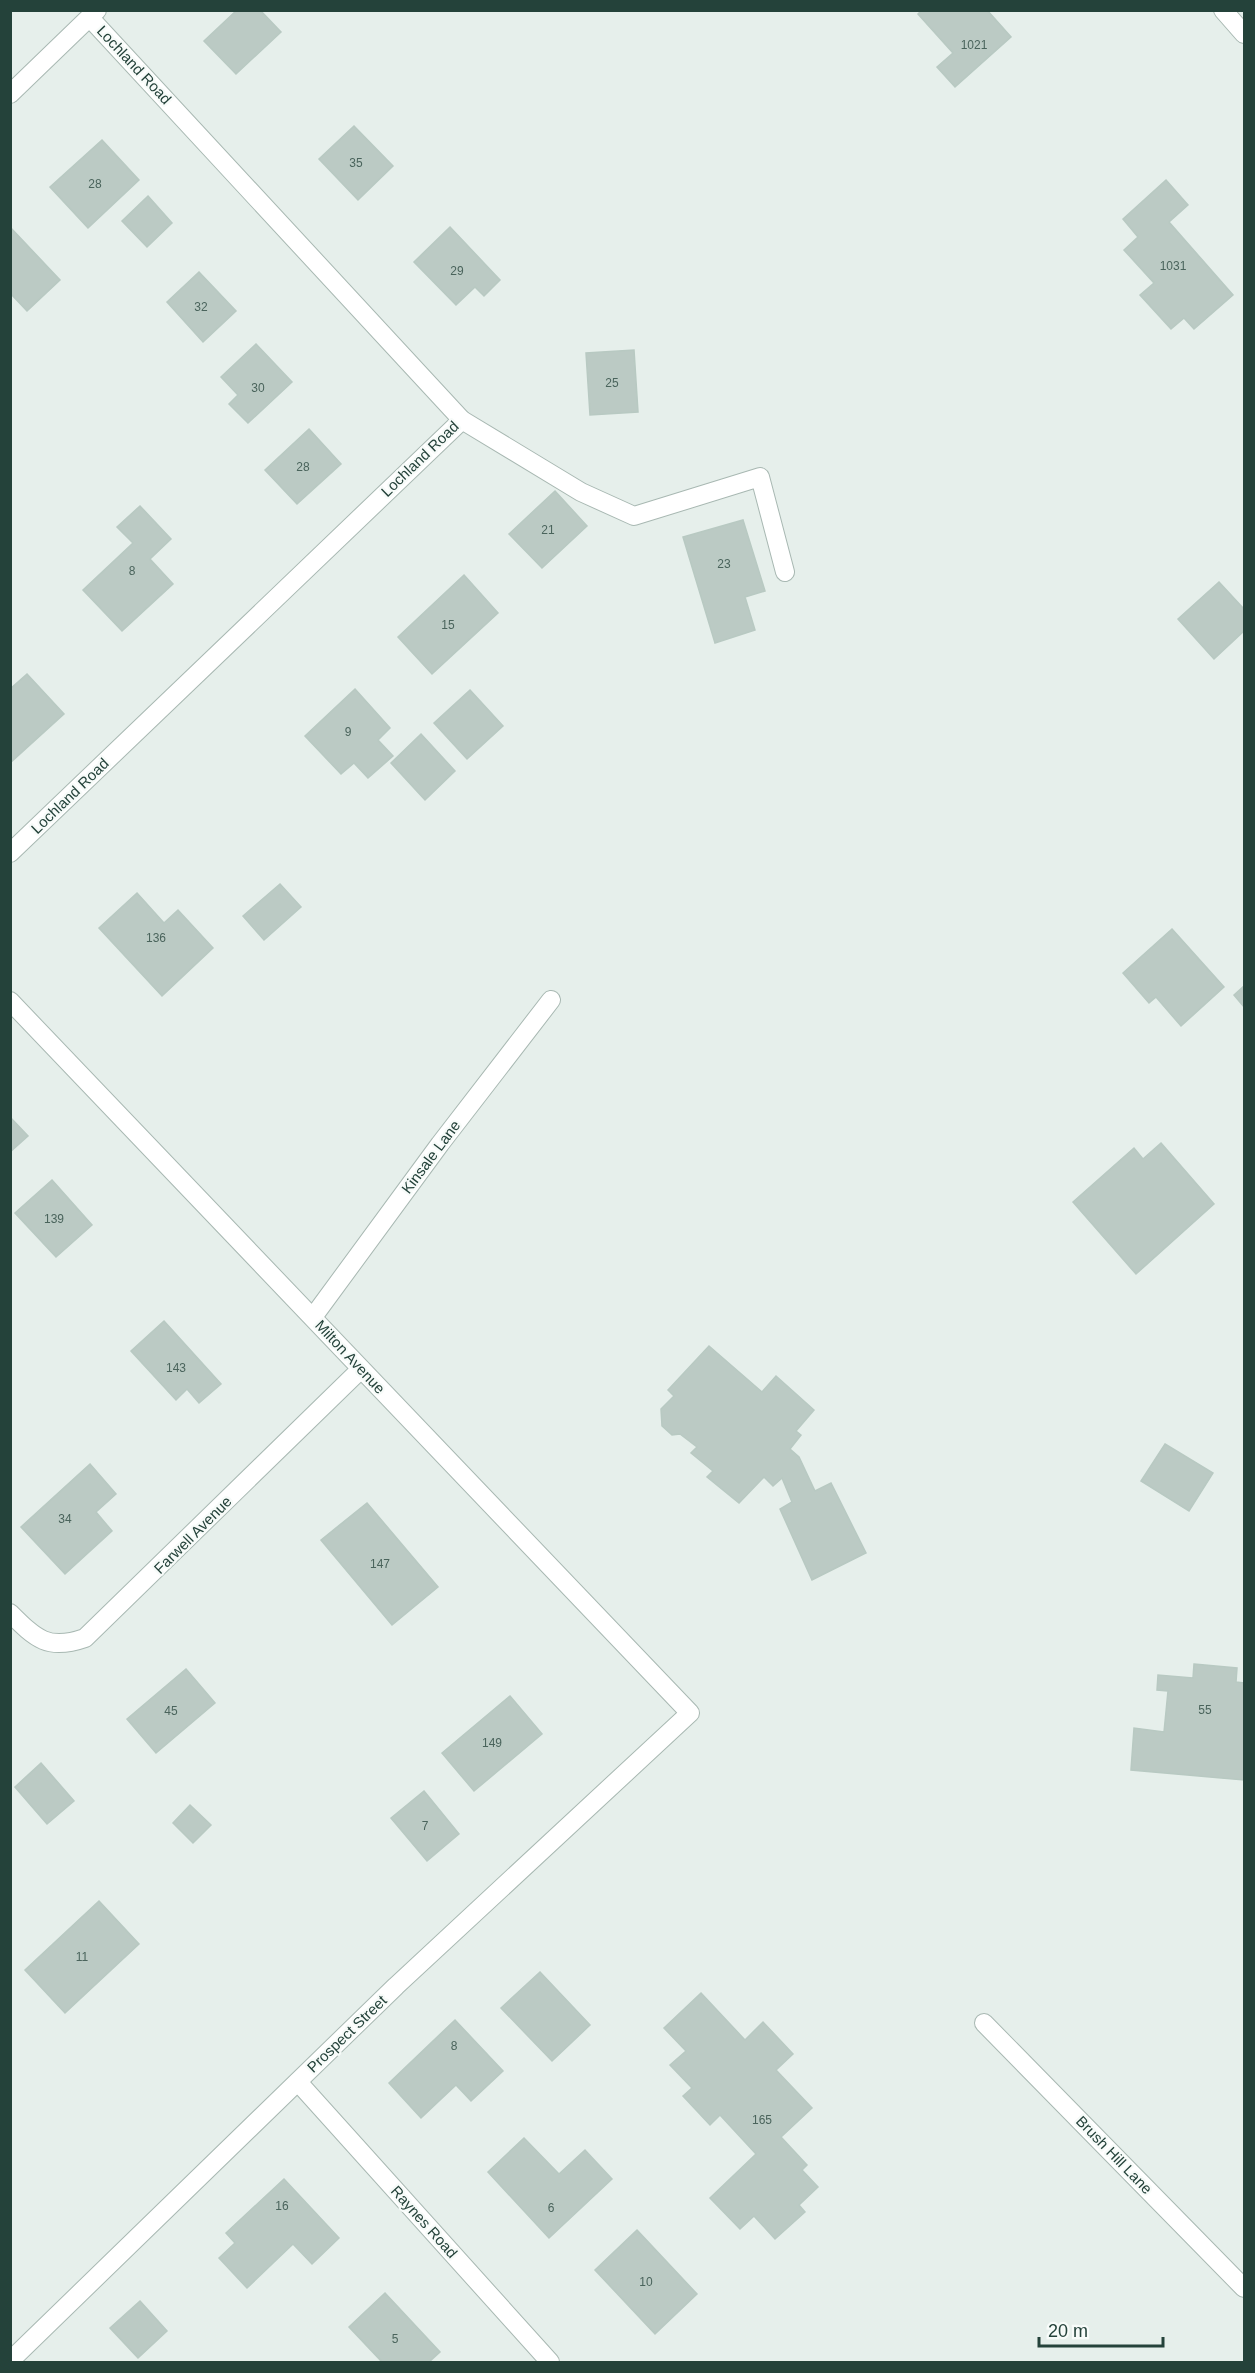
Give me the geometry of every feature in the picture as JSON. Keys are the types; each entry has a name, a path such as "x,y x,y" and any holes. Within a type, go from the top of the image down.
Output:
{"street":[{"path":"1223,10 1245,34"},
{"path":"10,94 93,14"},
{"name":"Lochland Road","path":"10,853 462,420 93,14"},
{"path":"462,420 581,492 634,516 760,477 785,572"},
{"name":"Kinsale Lane","path":"313,1317 440,1144 551,1000"},
{"name":"Milton Avenue","path":"10,1001 690,1713"},
{"name":"Farwell Avenue","path":"10,1613 30,1633 42,1641 55,1645 86,1638 361,1369"},
{"name":"Prospect Street","path":"10,2361 396,1986 690,1713"},
{"name":"Brush Hill Lane","path":"984,2023 1245,2288"},
{"name":"Raynes Road","path":"298,2082 550,2362"}],"building":[{"path":"237,10 260,10 281,32 236,74 204,41"},
{"path":"922,10 987,10 1011,37 955,87 937,67 953,53 918,14"},
{"path":"354,126 393,166 358,200 319,159"},
{"path":"102,140 139,180 88,228 50,187"},
{"path":"1166,180 1188,205 1169,222 1233,295 1194,329 1184,318 1171,329 1140,295 1154,283 1124,250 1138,237 1123,219"},
{"path":"148,196 172,223 147,247 122,221"},
{"path":"10,227 60,280 27,311 10,293"},
{"path":"450,227 500,280 484,296 475,287 456,305 414,262"},
{"path":"199,272 236,311 203,342 167,302"},
{"path":"256,344 292,382 248,423 229,404 238,395 221,377"},
{"path":"634,350 638,412 590,415 586,353"},
{"path":"309,429 341,464 297,504 265,470"},
{"path":"555,491 587,526 542,568 509,534"},
{"path":"140,506 171,539 150,559 173,584 122,631 83,590 133,543 117,527"},
{"path":"743,520 765,591 745,597 755,630 715,643 683,537"},
{"path":"464,575 498,613 432,674 398,637"},
{"path":"1219,582 1244,609 1244,631 1214,659 1178,619"},
{"path":"27,674 64,714 10,763 10,689"},
{"path":"355,689 390,728 378,740 393,756 368,778 354,763 341,774 305,736"},
{"path":"470,690 503,726 467,759 434,723"},
{"path":"421,734 455,771 425,800 391,763"},
{"path":"280,884 301,907 264,940 243,916"},
{"path":"137,893 164,923 178,910 213,948 162,996 99,928"},
{"path":"1172,929 1224,987 1181,1026 1156,997 1149,1003 1123,973"},
{"path":"1244,986 1244,1007 1234,995"},
{"path":"10,1117 28,1136 10,1152"},
{"path":"1161,1143 1214,1204 1136,1274 1073,1202 1134,1148 1143,1159"},
{"path":"52,1180 92,1225 56,1257 15,1213"},
{"path":"164,1321 221,1384 199,1403 187,1389 176,1400 131,1351"},
{"path":"709,1346 762,1392 776,1376 814,1410 796,1431 801,1435 790,1449 799,1457 815,1491 831,1483 866,1553 812,1580 780,1509 792,1502 782,1478 773,1486 764,1477 739,1503 707,1477 713,1471 691,1453 697,1447 680,1434 672,1435 662,1426 661,1409 674,1396 668,1390"},
{"path":"1165,1444 1213,1473 1189,1511 1141,1481"},
{"path":"90,1464 116,1494 96,1512 112,1531 65,1574 21,1527"},
{"path":"367,1503 438,1587 392,1625 321,1540"},
{"path":"1194,1664 1237,1668 1236,1682 1244,1683 1244,1780 1131,1770 1134,1728 1164,1732 1168,1691 1157,1690 1158,1675 1193,1678"},
{"path":"186,1669 215,1703 156,1753 127,1719"},
{"path":"510,1696 542,1734 474,1791 442,1753"},
{"path":"41,1763 74,1801 47,1824 15,1787"},
{"path":"424,1791 459,1834 427,1861 391,1818"},
{"path":"190,1805 211,1825 193,1843 173,1823"},
{"path":"99,1901 139,1944 65,2013 25,1970"},
{"path":"540,1972 590,2025 552,2061 501,2008"},
{"path":"701,1993 745,2040 763,2022 793,2054 776,2070 812,2108 781,2137 807,2165 802,2170 818,2187 799,2205 805,2212 775,2239 754,2216 740,2229 710,2198 756,2154 720,2115 710,2125 683,2096 692,2088 670,2065 686,2051 664,2028"},
{"path":"455,2020 503,2071 471,2101 456,2085 421,2118 389,2083"},
{"path":"524,2138 559,2174 585,2150 612,2179 549,2238 488,2172"},
{"path":"284,2179 339,2238 312,2264 293,2244 247,2288 219,2258 235,2243 226,2233"},
{"path":"637,2230 697,2294 655,2334 595,2270"},
{"path":"385,2293 440,2352 429,2362 382,2362 349,2327"},
{"path":"140,2301 167,2331 138,2358 110,2328"}]}
